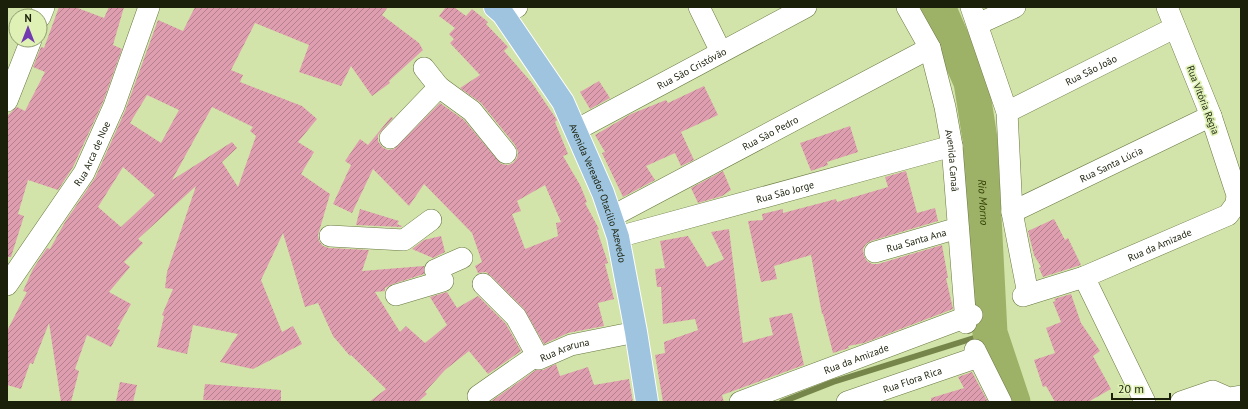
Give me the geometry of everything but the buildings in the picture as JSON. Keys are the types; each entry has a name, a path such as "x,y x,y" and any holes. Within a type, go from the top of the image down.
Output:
{"main road":[{"name":"Avenida Vereador Otacílio Azevedo","path":"505,9 563,102 576,130 614,228 636,332 647,402"}],"street":[{"name":"Rua Arca de Noe","path":"7,286 84,173 114,106 149,7"},
{"path":"699,7 722,52"},
{"name":"Avenida Canaã","path":"907,7 930,48 945,107 952,146 958,228 968,318"},
{"path":"1012,212 1007,112 974,15 1014,7"},
{"name":"Rua Vitória Régia","path":"1167,7 1174,28 1211,116 1237,195"},
{"name":"Rua São Cristóvão","path":"576,130 722,52 797,9"},
{"name":"Rua São João","path":"1007,112 1174,28"},
{"path":"7,101 28,48"},
{"name":"Rua São Pedro","path":"614,228 930,48"},
{"path":"424,68 439,87 472,111 506,153"},
{"path":"390,138 439,87"},
{"name":"Rua Santa Lúcia","path":"1012,212 1211,116"},
{"name":"Rua São Jorge","path":"614,228 952,146"},
{"name":"Rua da Amizade","path":"1012,212 1025,295 1084,277 1228,215 1236,204 1237,195"},
{"path":"330,236 404,240 431,220"},
{"name":"Rua Santa Ana","path":"875,252 958,228"},
{"path":"396,295 443,281 435,270 462,258"},
{"path":"1084,277 1145,402"},
{"name":"Rua Araruna","path":"483,284 516,318 539,359 571,345 636,332"},
{"name":"Rua da Amizade","path":"740,402 968,318"},
{"name":"Rua Flora Rica","path":"847,402 977,354 1001,402"},
{"path":"478,396 537,355"},
{"path":"1181,402 1213,391 1229,398 1241,396"}],"waterway":[{"name":"Rio Morno","path":"938,7 971,82 980,139 990,333 1013,402"},
{"path":"782,402 833,382 990,333"}]}
